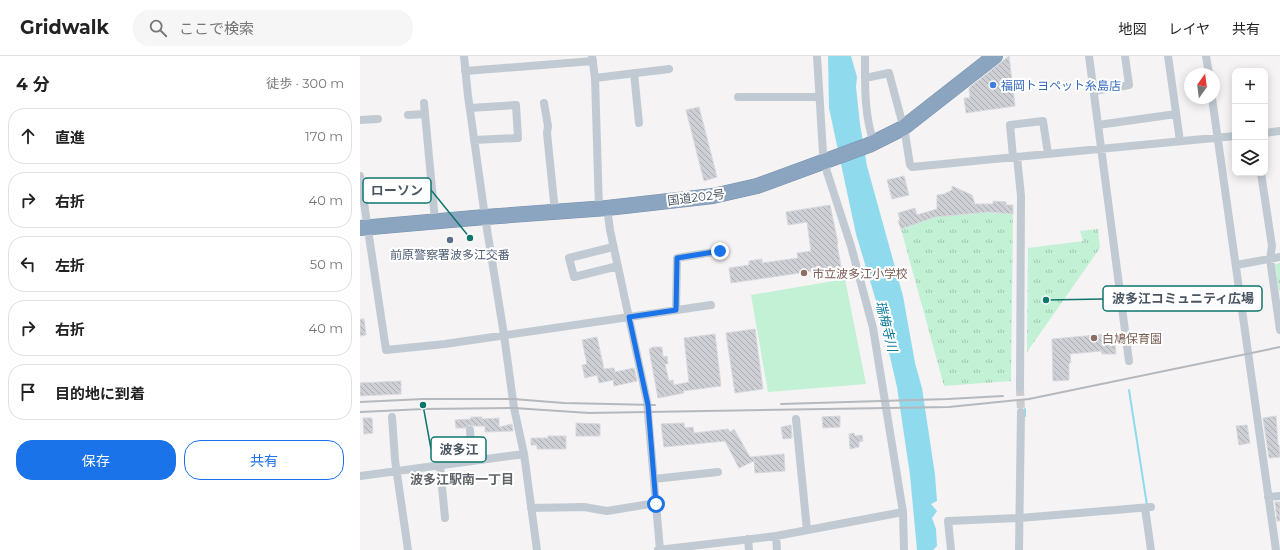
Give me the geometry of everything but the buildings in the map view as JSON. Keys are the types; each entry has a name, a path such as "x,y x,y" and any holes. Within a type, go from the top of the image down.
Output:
{"highway":[{"name":"国道202号","path":"363,228 603,208 713,196 736,192 775,180 830,160 871,144 902,128 995,56"}],"street":[{"path":"464,56 485,217 514,408 524,454 537,550"},
{"path":"817,56 823,153 830,160 827,172 851,246 873,328 904,512 904,550"},
{"path":"865,56 866,99 871,144"},
{"path":"1089,56 1129,361"},
{"path":"1094,91 1129,85 1125,56"},
{"path":"1168,56 1180,141"},
{"path":"1206,56 1208,68"},
{"path":"466,71 592,59 595,78 603,208 610,230 647,401 659,550 711,547 748,539 776,536 904,512"},
{"path":"595,78 669,69"},
{"path":"865,78 889,72 910,165 912,167 1232,136"},
{"path":"634,74 639,123"},
{"path":"738,97 819,97"},
{"path":"424,103 435,221"},
{"path":"544,103 548,126 546,133 555,212"},
{"path":"1213,104 1276,550"},
{"path":"470,108 516,105 518,138 474,140"},
{"path":"408,115 425,114"},
{"path":"1098,125 1176,114"},
{"path":"360,120 378,119"},
{"path":"1020,388 1021,196 1010,125 1043,121 1048,154"},
{"path":"1268,133 1280,131"},
{"path":"360,176 363,228 386,350 445,344 712,305"},
{"path":"1261,176 1272,246 1270,259 1278,296 1280,330"},
{"path":"613,247 569,258 574,277 618,266"},
{"path":"676,310 677,258 720,251"},
{"path":"1236,265 1280,257"},
{"path":"1019,550 1021,412"},
{"path":"392,417 395,460 398,471 408,550"},
{"path":"796,418 807,530"},
{"path":"470,430 472,461"},
{"path":"360,476 524,454"},
{"path":"440,466 445,518"},
{"path":"654,479 718,472"},
{"path":"1268,497 1280,496"},
{"path":"531,508 584,507 608,511 656,504"},
{"path":"951,550 948,521 1020,518 1148,507 1151,550"},
{"path":"776,536 777,550"},
{"path":"748,539 749,550"}],"green space":[{"path":"989,212 1013,214 1011,381 944,386 901,229 935,217"},
{"path":"1098,229 1100,248 1027,352 1028,248 1083,241 1080,231"},
{"path":"1280,263 1280,291 1279,291 1275,264"},
{"path":"845,279 866,384 768,392 751,295"}],"water":[{"name":"瑞梅寺川","path":"828,56 851,56 857,77 856,87 860,124 867,166 903,296 915,363 922,388 935,475 937,501 931,504 937,511 932,518 936,529 937,546 933,550 917,550 910,475 897,387 880,314 856,234 829,108"}],"waterway":[{"path":"1129,390 1147,505"},
{"path":"1025,409 1025,416"}],"tunnel":[{"path":"1020,388 1021,412"}],"railway":[{"path":"360,412 424,409 514,408 589,413 949,407 1029,399 1280,347"},
{"path":"781,404 1003,396"},
{"path":"360,402 423,399 513,399 564,403 655,405"}],"place":[{"name":"福岡トヨペット糸島店","path":"993,85"},
{"name":"ローソン","path":"470,238"},
{"name":"前原警察署波多江交番","path":"450,240"},
{"name":"市立波多江小学校","path":"804,273"},
{"name":"波多江コミュニティ広場","path":"1046,300"},
{"name":"白鳩保育園","path":"1094,338"},
{"name":"波多江","path":"423,405"}],"district":[{"name":"波多江駅南一丁目","path":"462,479"}],"route":[{"path":"656,504 648,405 629,317 676,310 677,258 720,251"}]}
